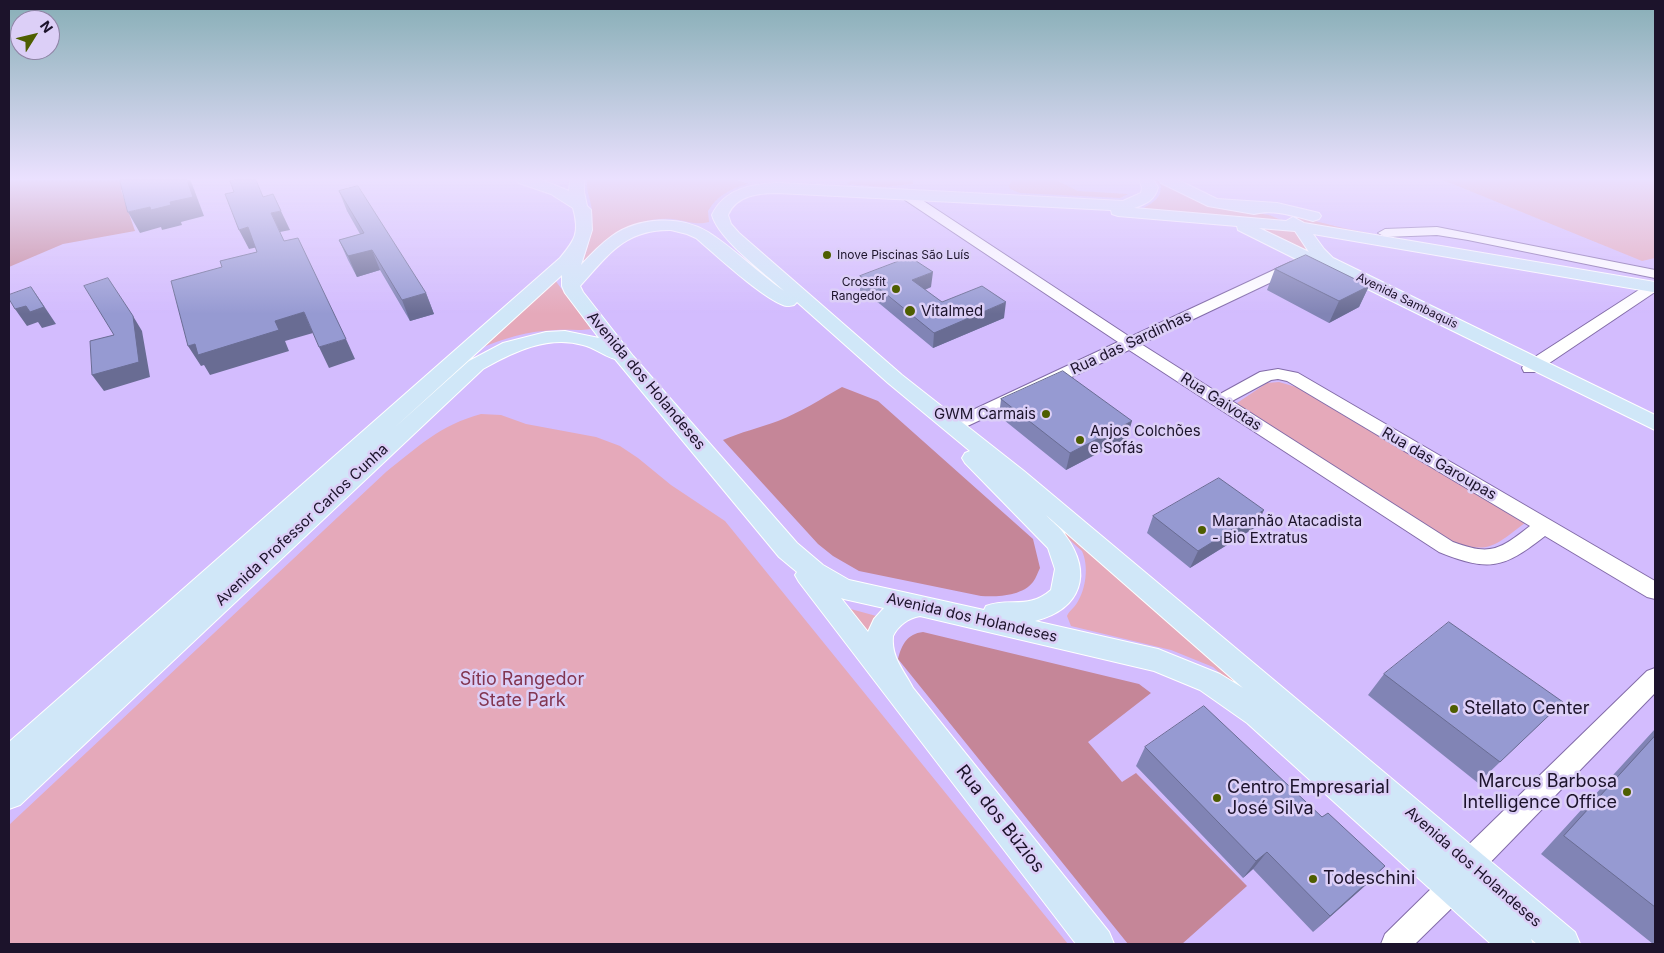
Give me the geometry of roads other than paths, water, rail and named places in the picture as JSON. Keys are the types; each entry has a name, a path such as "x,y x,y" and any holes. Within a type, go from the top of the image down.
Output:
{"main road":[{"path":"571,286 571,268 584,230 584,224"},
{"name":"Avenida dos Holandeses","path":"724,224 733,236 895,379 953,426 1461,876 1516,944"},
{"name":"Avenida Sambaquis","path":"1243,224 1533,366 1655,423"},
{"path":"1289,224 1390,238"},
{"path":"1339,224 1390,238 1558,272 1655,283"},
{"path":"571,286 614,242 627,234 653,226 685,228 706,238 764,285 855,343"},
{"name":"Avenida Sambaquis","path":"1302,227 1319,255 1331,264 1655,430"},
{"path":"1331,264 1324,256 1324,251 1328,246 1338,241 1390,238"},
{"name":"Avenida Professor Carlos Cunha","path":"9,761 566,262 578,248"},
{"name":"Avenida dos Holandeses","path":"571,286 577,298 626,360 788,550 809,569 832,584 844,588 1158,660 1210,682 1239,700 1461,876 1563,944"},
{"name":"Avenida Professor Carlos Cunha","path":"9,795 476,365 517,344 554,336 581,338 598,342 626,360"},
{"path":"895,379 1005,491 1049,532 1062,550 1068,569 1067,583 1061,596 1049,606 1028,614 1006,614 918,606"},
{"name":"Rua dos Búzios","path":"788,550 1097,944"},
{"name":"Rua dos Búzios","path":"902,694 880,658 878,641 880,633 890,619 901,611 918,606"}],"street":[{"name":"Rua Gaivotas","path":"951,224 1131,344 1446,546 1465,555 1488,559 1509,554 1544,526"},
{"name":"Rua das Sardinhas","path":"953,426 1131,344 1309,258"},
{"path":"1533,366 1655,283"},
{"name":"Rua das Garoupas","path":"1219,400 1266,376 1278,374 1292,378 1655,591"},
{"path":"1395,944 1654,680"}],"place":[{"name":"Inove Piscinas São Luís","path":"827,255"},
{"name":"Crossfit Rangedor","path":"896,289"},
{"name":"Vitalmed","path":"910,311"},
{"name":"GWM Carmais","path":"1046,414"},
{"name":"Anjos Colchões e Sofás","path":"1080,440"},
{"name":"Maranhão Atacadista - Bio Extratus","path":"1202,530"},
{"name":"Stellato Center","path":"1454,709"},
{"name":"Marcus Barbosa Intelligence Office","path":"1627,792"},
{"name":"Centro Empresarial José Silva","path":"1217,798"},
{"name":"Todeschini","path":"1313,879"}],"park label":[{"name":"Sítio Rangedor State Park","path":"522,690"}]}
